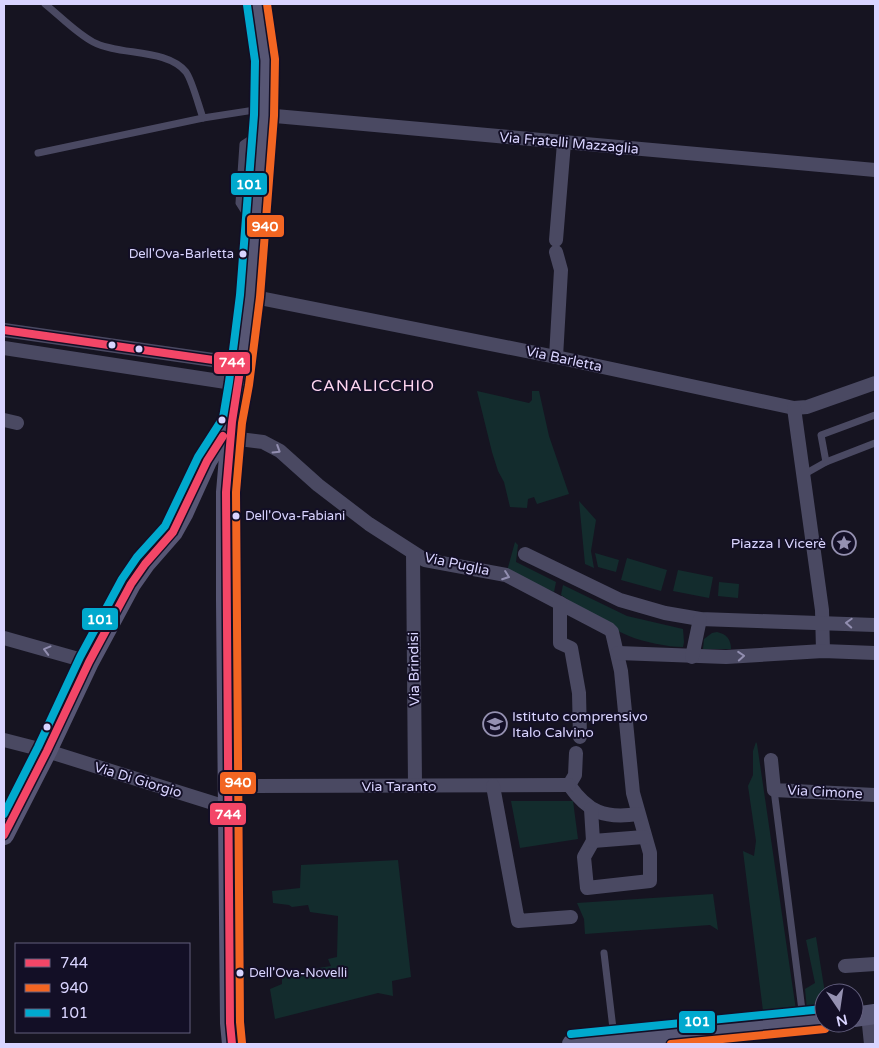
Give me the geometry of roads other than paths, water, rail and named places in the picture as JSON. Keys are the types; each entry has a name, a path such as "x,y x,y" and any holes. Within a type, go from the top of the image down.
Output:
{"main road":[{"path":"4,835 131,584 172,532 231,430 250,296 263,118 265,60 257,4"},
{"path":"216,458 226,492 230,1023 232,1044"},
{"path":"572,1044 814,1020"}],"street":[{"name":"Via Fratelli Mazzaglia","path":"263,118 875,170"},
{"path":"556,357 561,270 556,246 564,143"},
{"name":"Via Barletta","path":"250,296 556,357 794,408 807,407 875,383"},
{"path":"4,330 240,374"},
{"path":"4,348 240,374"},
{"path":"794,408 822,622 823,651"},
{"name":"Via Puglia","path":"231,430 263,442 280,451 326,491 369,524 425,560 506,575 612,632 618,653 633,793 650,853 650,881 587,888 584,857 593,841"},
{"name":"Via Brindisi","path":"413,553 415,786"},
{"path":"525,554 620,600 665,613 700,619 875,624"},
{"path":"560,603 560,643 572,648 579,693 580,737"},
{"path":"692,657 700,619"},
{"path":"4,638 90,662"},
{"path":"618,653 692,657 726,657 823,651 875,653"},
{"name":"Via Di Giorgio","path":"4,740 47,751 229,808"},
{"path":"576,753 575,775 569,785 580,800 591,809 613,816 638,814"},
{"name":"Via Cimone","path":"771,760 774,790 875,795"},
{"name":"Via Taranto","path":"229,786 569,785"},
{"path":"493,786 518,921 572,917"},
{"path":"591,809 593,841 644,837"},
{"path":"844,966 875,964"},
{"path":"866,1015 871,1044"}],"lane":[{"path":"46,4 93,42 108,48 160,57 175,62 187,73 203,118"},
{"path":"38,152 203,118 263,118"},
{"path":"826,462 822,435 875,415"},
{"path":"802,475 826,462 875,443"},
{"path":"774,790 804,1021"},
{"path":"604,953 615,1040"}],"place":[{"name":"Dell'Ova-Barletta","path":"243,254"},
{"name":"Dell'Ova-Fabiani","path":"236,516"},
{"name":"Piazza I Vicerè","path":"844,543"},
{"name":"Istituto comprensivo Italo Calvino","path":"495,724"},
{"name":"Dell'Ova-Novelli","path":"240,973"}],"district":[{"name":"CANALICCHIO","path":"373,386"}]}
